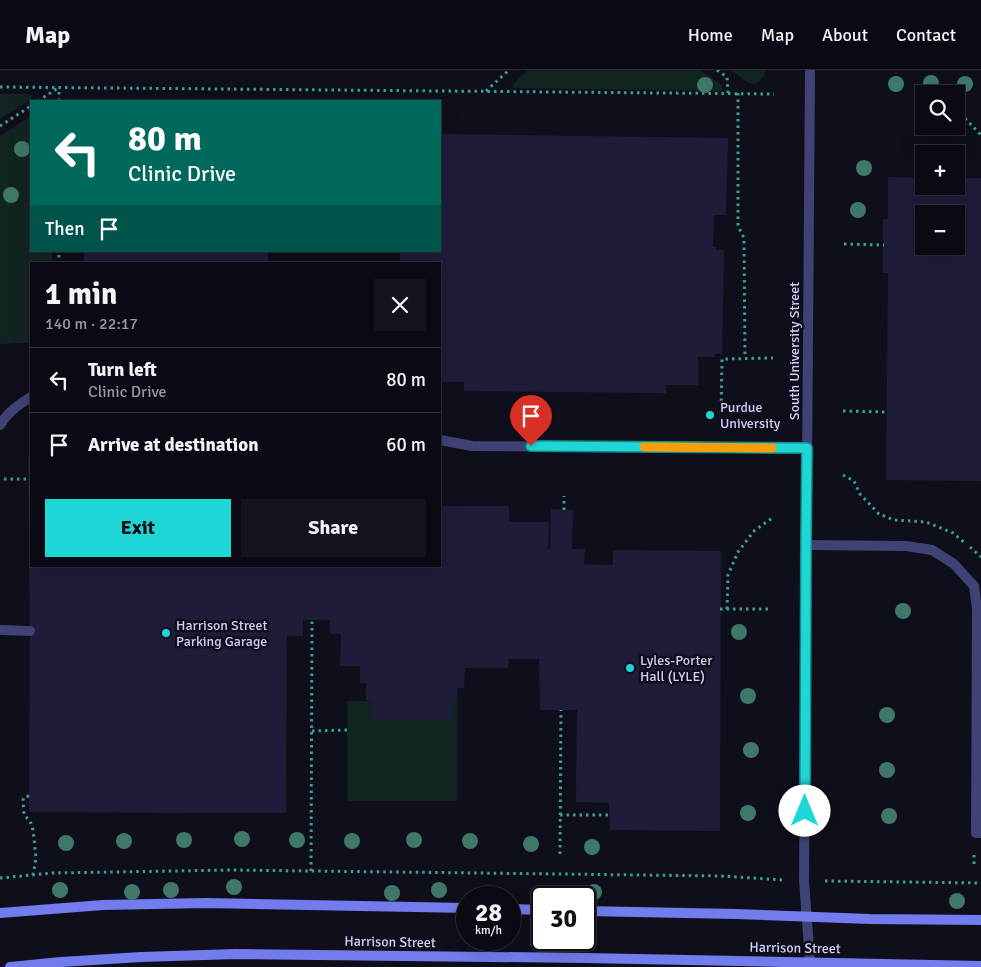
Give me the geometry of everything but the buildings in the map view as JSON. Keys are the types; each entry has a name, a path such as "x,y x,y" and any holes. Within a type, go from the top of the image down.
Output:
{"main road":[{"path":"0,913 103,905 207,903 456,908"},
{"path":"596,911 981,920"},
{"name":"Harrison Street","path":"10,967 141,957 236,954 613,963 981,966"}],"street":[{"name":"South University Street","path":"810,70 804,880 810,965"},
{"path":"0,425 4,418 30,398"},
{"path":"441,440 472,446 807,448"},
{"path":"806,545 906,546 932,550 954,564 974,586 979,609 976,833 981,833"},
{"path":"0,630 30,631"}],"path":[{"path":"486,91 509,70"},
{"path":"717,70 727,77 728,93"},
{"path":"0,87 774,94"},
{"path":"40,100 59,88"},
{"path":"59,88 59,100"},
{"path":"738,93 738,226 744,238 745,358"},
{"path":"0,126 30,107"},
{"path":"965,118 981,135"},
{"path":"844,244 884,245"},
{"path":"721,414 722,359 773,358"},
{"path":"843,411 886,412"},
{"path":"843,476 854,481 860,494 879,514 894,520 926,522 953,533 981,557"},
{"path":"4,479 28,479"},
{"path":"564,496 564,510"},
{"path":"727,609 728,575 738,552 754,531 772,518"},
{"path":"720,609 770,609"},
{"path":"311,871 312,620"},
{"path":"560,854 561,710"},
{"path":"312,731 347,730"},
{"path":"29,796 24,796 23,800 24,815 30,821 33,830 36,858 33,875"},
{"path":"560,815 609,815"},
{"path":"0,878 53,873 222,870 721,876 762,879"},
{"path":"841,881 981,883"}],"green space":[{"path":"528,70 700,70 722,85 722,91 513,88 513,84"},
{"path":"731,70 765,70 765,75 754,84 747,82"},
{"path":"0,94 29,94 32,96 31,100 0,119"},
{"path":"30,117 30,252 52,252 52,262 30,262 30,343 0,344 0,136"},
{"path":"452,700 457,700 457,801 347,801 347,701 372,701 373,719 451,719"}],"slow traffic":[{"path":"644,447 772,448"}],"place":[{"name":"Purdue University","path":"710,415"},
{"name":"Harrison Street Parking Garage","path":"166,633"},
{"name":"Lyles-Porter Hall (LYLE)","path":"630,668"}],"route":[{"path":"531,446 807,448 805,811"}]}
